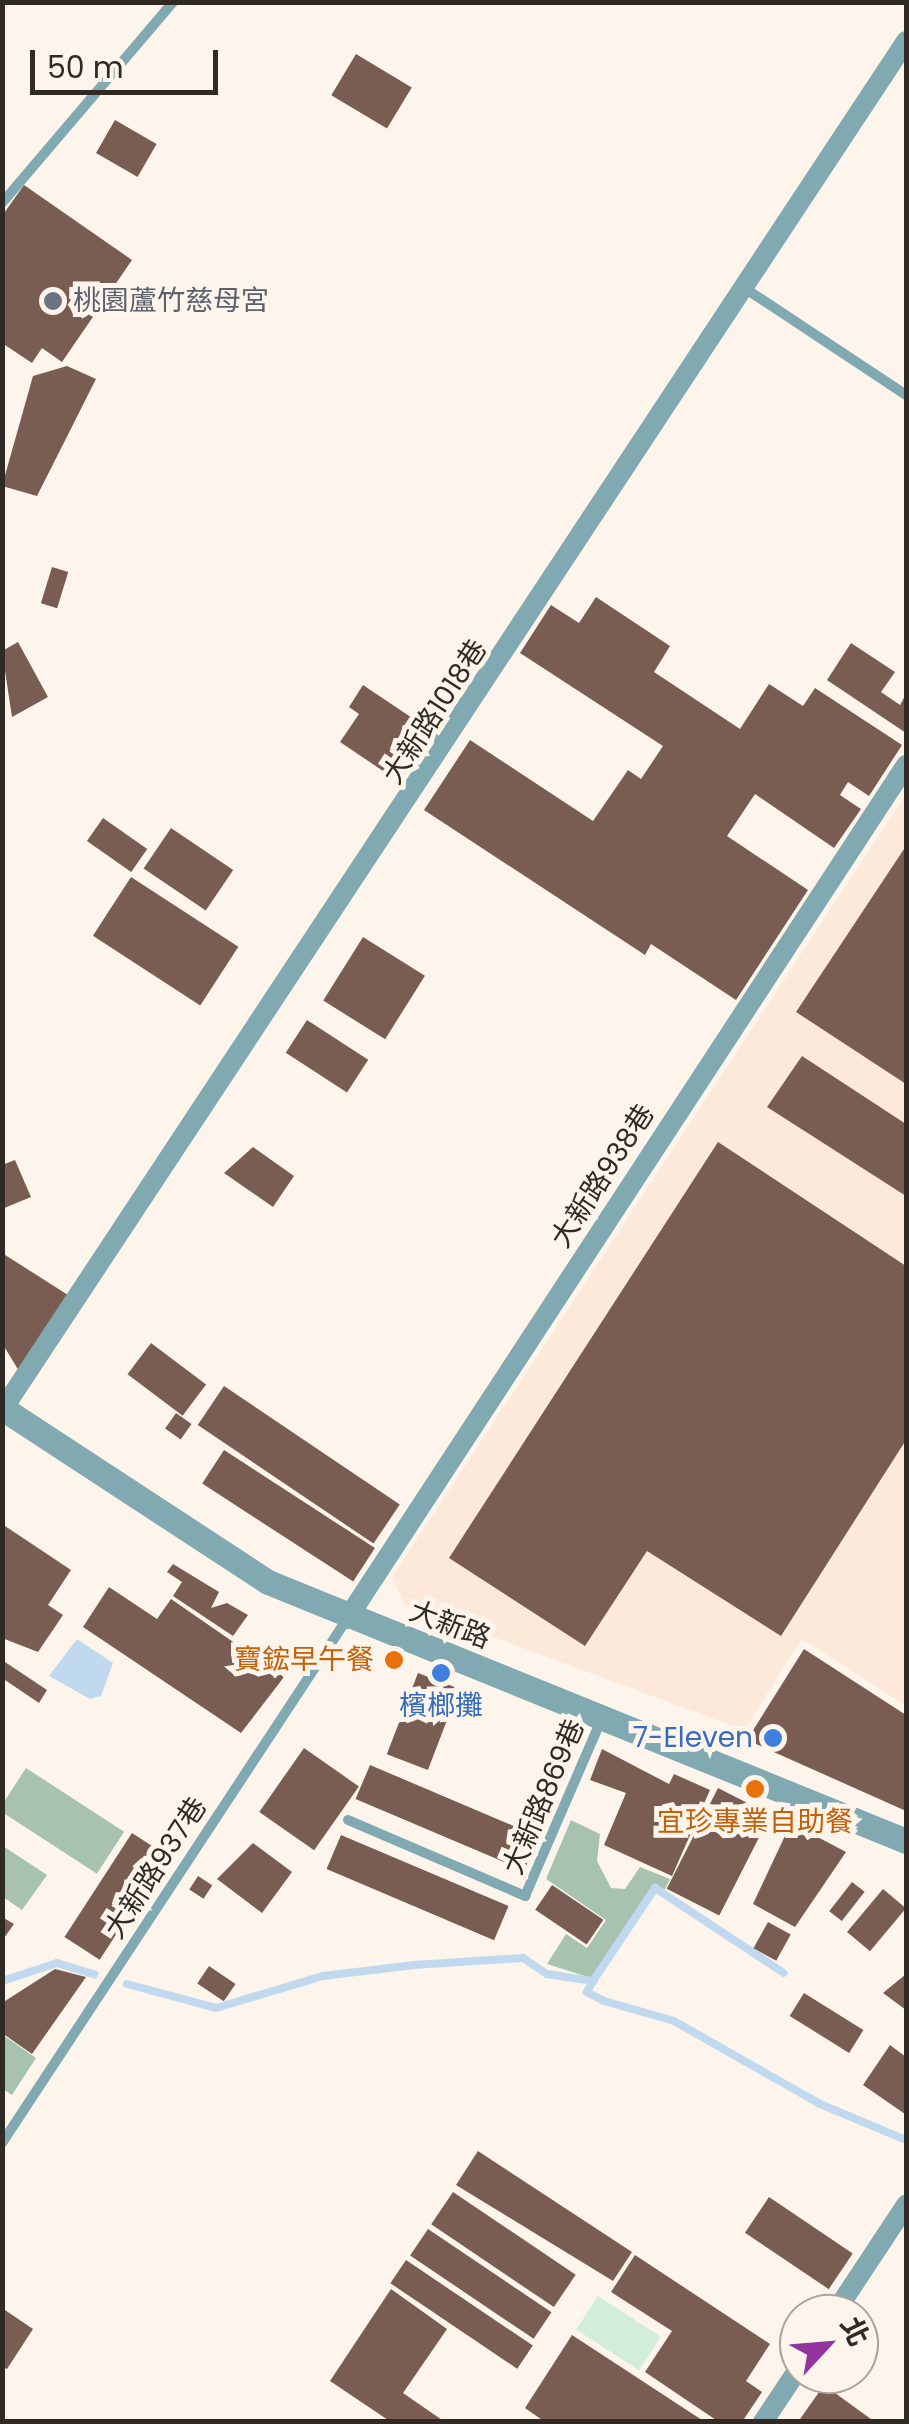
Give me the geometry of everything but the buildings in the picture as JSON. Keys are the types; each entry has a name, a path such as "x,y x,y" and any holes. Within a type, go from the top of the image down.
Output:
{"street":[{"name":"大新路1018巷","path":"3,1409 746,289 906,40"},
{"name":"大新路938巷","path":"347,1619 906,765"},
{"name":"大新路","path":"3,1409 166,1522 347,1619 603,1715 906,1841"},
{"path":"847,2294 906,2205"},
{"path":"763,2422 782,2394"}],"lane":[{"path":"2,203 173,2"},
{"path":"746,289 906,394"},
{"name":"大新路937巷","path":"2,2143 347,1619"},
{"name":"大新路869巷","path":"348,1820 525,1896 603,1715"}],"shaded area":[{"path":"906,794 906,1706 802,1639 744,1730 404,1604 392,1577"}],"green space":[{"path":"26,1768 124,1832 97,1874 2,1812 2,1805"},
{"path":"571,1820 600,1834 597,1861 611,1888 625,1889 640,1867 670,1879 664,1891 653,1885 591,1978 547,1964 566,1934 587,1948 606,1920 546,1879"},
{"path":"3,1846 47,1875 22,1910 3,1897"},
{"path":"3,2035 36,2058 12,2095 3,2089"},
{"path":"598,2296 661,2337 639,2370 576,2330"}],"water":[{"path":"77,1639 113,1663 101,1696 90,1699 49,1676"}],"waterway":[{"path":"127,1984 216,2008 323,1976 414,1965 523,1958 547,1974 593,1981 655,1888 784,1973"},
{"path":"2,1981 57,1963 94,1974"},
{"path":"593,1981 587,1992 604,2001 674,2021 820,2104 906,2140"}],"place":[{"name":"桃園蘆竹慈母宮","path":"53,301"},
{"name":"寶鋐早午餐","path":"394,1660"},
{"name":"檳榔攤","path":"441,1673"},
{"name":"7-Eleven","path":"773,1738"},
{"name":"宜珍專業自助餐","path":"755,1789"}]}
